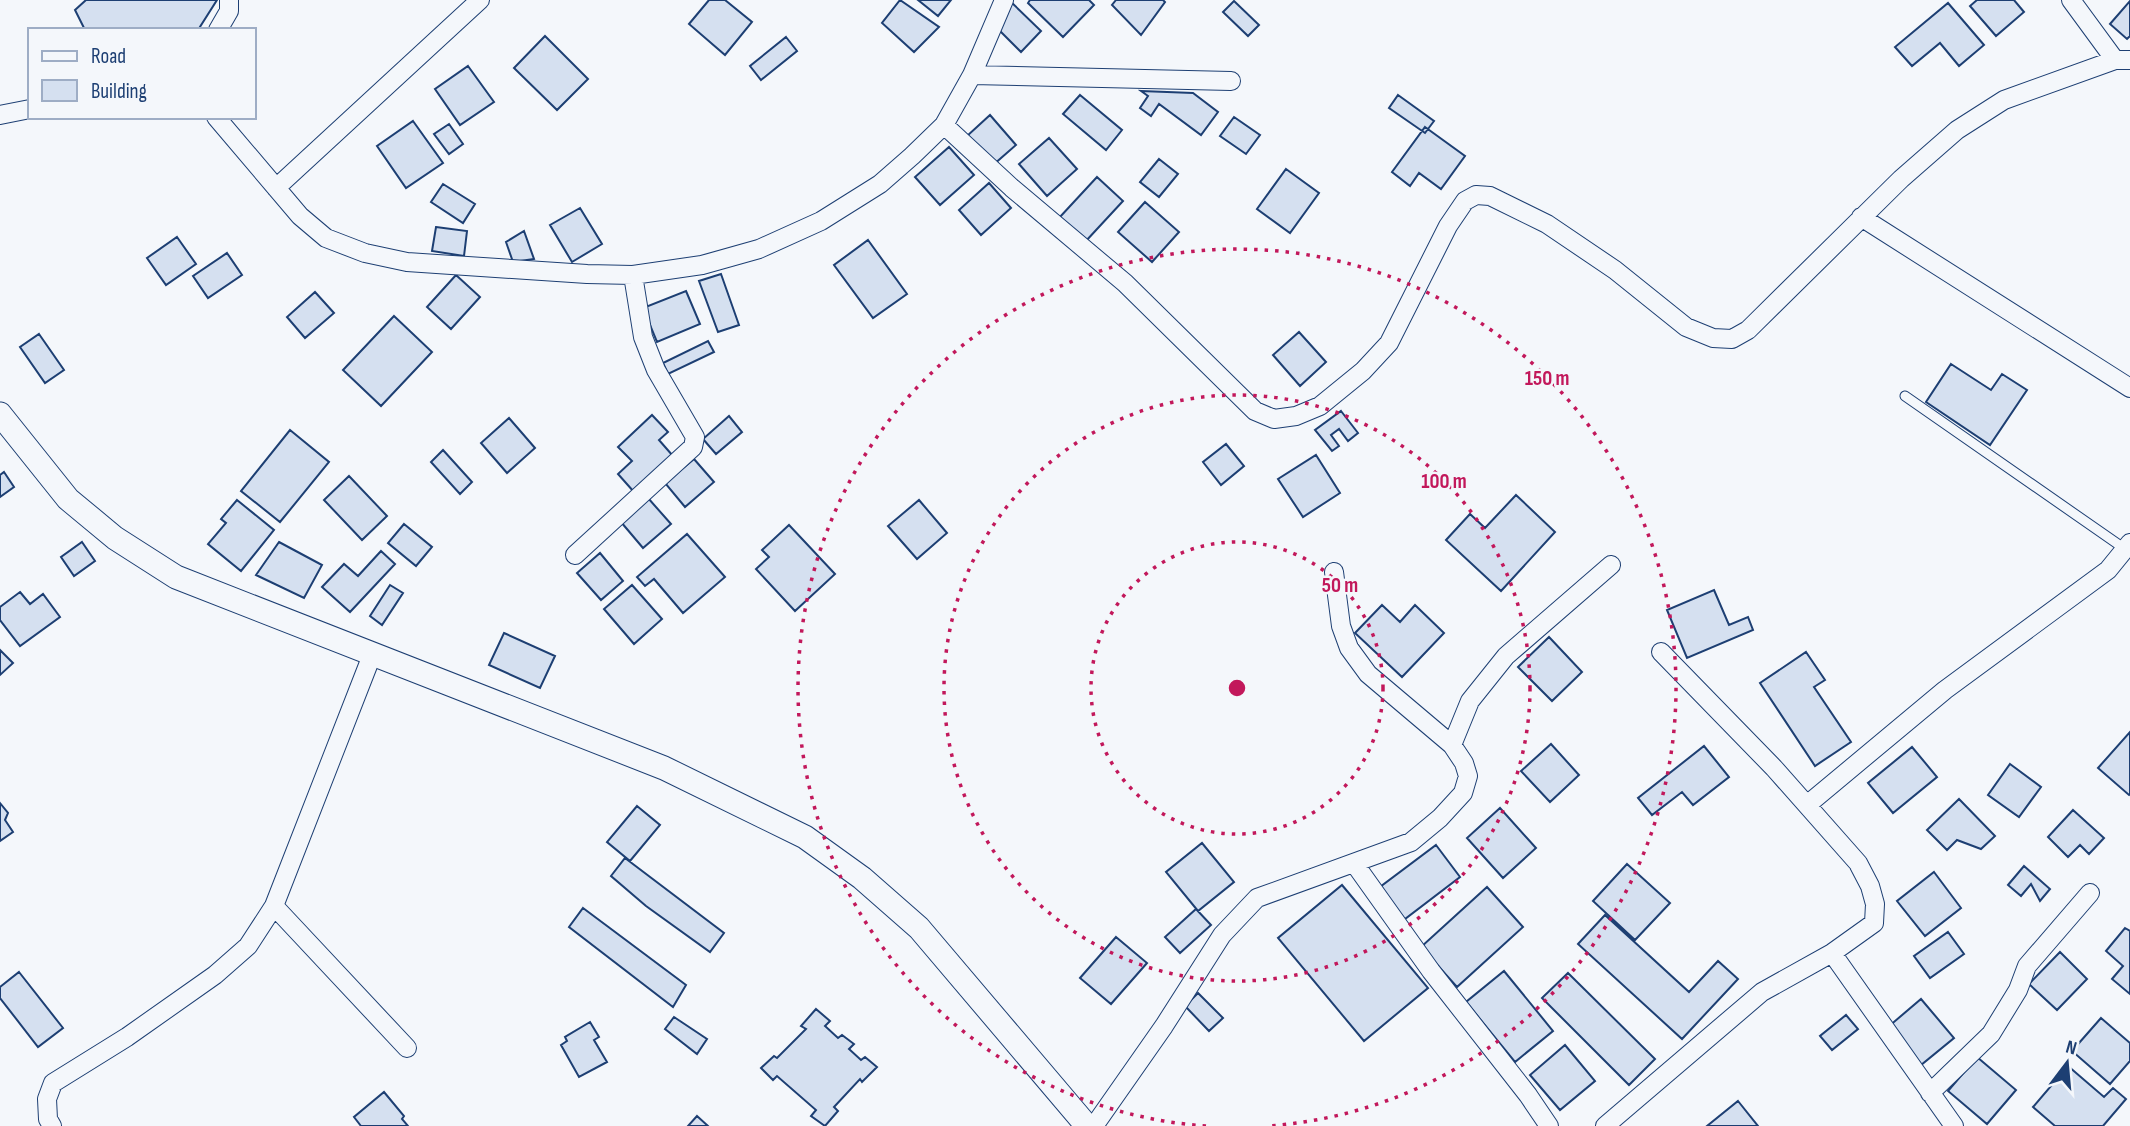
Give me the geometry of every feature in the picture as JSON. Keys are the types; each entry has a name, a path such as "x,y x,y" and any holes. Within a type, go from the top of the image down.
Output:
{"street":[{"path":"219,28 229,11 229,0"},
{"path":"276,188 480,0"},
{"path":"217,119 300,216 326,238 365,253 437,265 587,274 633,275 702,265 759,249 821,221 880,184 944,125 972,75 1004,0"},
{"path":"944,125 1012,188 1125,283 1255,411 1275,419 1296,416 1320,406 1363,371 1389,343 1448,226 1465,201 1476,195 1490,196 1547,224 1615,270 1686,327 1713,338 1732,339 1748,330 1861,217 1957,130 2004,100 2122,60 2071,0"},
{"path":"972,75 1231,81"},
{"path":"0,115 28,109"},
{"path":"1861,217 2130,388"},
{"path":"576,555 693,447 695,442 695,437 656,370 643,337 633,275"},
{"path":"2,420 68,499 115,538 176,577 664,768 805,837 862,878 919,928 1087,1126"},
{"path":"1807,805 1945,690 2108,570 2127,546"},
{"path":"1452,745 1471,701 1506,656 1611,565"},
{"path":"1094,1126 1164,1026 1222,934 1257,898 1411,842 1464,793 1468,776 1464,763 1452,745 1368,674 1349,648 1341,626 1334,572"},
{"path":"1605,1126 1762,992 1832,953 1874,923 1875,904 1870,886 1858,863 1737,728 1661,652"},
{"path":"52,1126 48,1119 47,1099 54,1083 127,1037 215,975 248,946 274,906 372,655"},
{"path":"1354,863 1431,971 1549,1126"},
{"path":"1930,1093 1992,1034 2018,990 2027,966 2090,893"},
{"path":"274,906 407,1048"},
{"path":"1832,953 1954,1126"}],"lane":[{"path":"1905,396 2127,546"}],"building":[{"path":"86,0 217,0 199,28 84,28 75,10"},
{"path":"709,0 725,0 752,22 725,55 689,24"},
{"path":"900,0 939,27 914,52 882,23"},
{"path":"918,0 951,0 938,16"},
{"path":"1009,0 1041,31 1021,52 997,28"},
{"path":"1030,0 1089,0 1094,5 1063,37 1028,3"},
{"path":"1116,0 1165,2 1141,35 1112,5"},
{"path":"1977,0 2014,0 2024,12 1996,36 1970,6"},
{"path":"1234,1 1259,25 1248,36 1223,12"},
{"path":"2130,1 2130,36 2127,39 2110,24"},
{"path":"1948,3 1984,45 1959,66 1940,43 1912,66 1895,47"},
{"path":"545,36 588,79 557,110 514,68"},
{"path":"786,37 797,51 761,80 750,66"},
{"path":"468,66 494,102 460,125 435,89"},
{"path":"1141,91 1193,93 1218,112 1201,135 1159,104 1151,116 1140,108 1148,96"},
{"path":"1080,95 1122,130 1106,150 1063,114"},
{"path":"1398,95 1434,121 1425,133 1389,108"},
{"path":"990,115 1016,145 993,165 967,136"},
{"path":"1234,117 1260,135 1246,154 1220,136"},
{"path":"413,121 443,163 406,188 377,146"},
{"path":"449,124 463,144 449,154 434,134"},
{"path":"1425,127 1465,156 1441,189 1419,173 1410,186 1392,172"},
{"path":"1049,138 1077,169 1047,196 1019,164"},
{"path":"949,147 974,175 940,205 915,177"},
{"path":"1159,159 1178,174 1159,197 1140,182"},
{"path":"1286,169 1319,193 1290,233 1257,209"},
{"path":"1097,177 1123,201 1085,242 1059,218"},
{"path":"989,183 1011,208 981,235 959,210"},
{"path":"443,184 475,204 463,223 431,202"},
{"path":"1145,202 1179,232 1152,262 1118,232"},
{"path":"580,208 602,244 572,262 550,225"},
{"path":"436,227 467,231 464,256 432,251"},
{"path":"524,231 534,259 513,262 506,242"},
{"path":"177,237 196,264 166,285 147,258"},
{"path":"868,240 907,294 873,318 834,265"},
{"path":"227,253 242,275 208,298 193,276"},
{"path":"721,274 739,325 718,332 699,281"},
{"path":"456,275 480,297 451,329 427,307"},
{"path":"686,291 700,324 657,342 643,308"},
{"path":"315,292 334,313 305,338 287,317"},
{"path":"394,316 432,352 381,406 343,370"},
{"path":"1299,332 1326,362 1300,386 1273,355"},
{"path":"39,334 64,370 45,383 20,347"},
{"path":"708,341 714,352 668,374 663,363"},
{"path":"1951,364 1991,390 2002,374 2027,390 1990,445 1926,402"},
{"path":"1341,411 1358,433 1348,441 1339,429 1331,435 1339,446 1332,451 1315,430"},
{"path":"652,415 668,432 659,440 673,456 634,492 618,474 632,461 618,447"},
{"path":"729,416 742,432 716,454 703,439"},
{"path":"509,418 535,448 507,473 481,443"},
{"path":"290,430 329,462 280,522 241,491"},
{"path":"1226,444 1244,466 1221,485 1203,462"},
{"path":"443,450 472,482 460,494 431,462"},
{"path":"1316,455 1340,493 1303,517 1278,479"},
{"path":"694,459 714,482 685,507 665,483"},
{"path":"4,472 14,487 0,497 0,475"},
{"path":"349,476 387,516 362,540 324,500"},
{"path":"1516,495 1555,532 1501,591 1446,540 1470,514 1485,528"},
{"path":"648,498 671,524 643,548 621,522"},
{"path":"237,500 274,530 241,571 208,544 226,523 221,519"},
{"path":"919,500 947,533 917,559 888,526"},
{"path":"404,524 432,547 416,566 388,543"},
{"path":"789,525 835,574 795,611 756,569 769,557 762,550"},
{"path":"687,534 725,577 683,613 654,579 645,586 637,577"},
{"path":"82,542 95,561 74,576 61,557"},
{"path":"279,542 322,565 304,598 256,575"},
{"path":"381,551 395,564 350,612 322,587 344,564 358,576"},
{"path":"600,553 623,581 601,600 577,573"},
{"path":"390,585 403,593 382,625 370,616"},
{"path":"632,585 662,619 634,644 604,609"},
{"path":"1714,590 1729,625 1748,617 1753,630 1687,658 1667,610"},
{"path":"20,592 30,604 43,594 60,617 20,646 0,620 0,607"},
{"path":"1382,605 1400,622 1415,605 1444,633 1402,677 1355,633"},
{"path":"504,633 555,656 540,688 489,665"},
{"path":"1549,637 1582,672 1552,701 1518,667"},
{"path":"0,650 13,663 0,675"},
{"path":"1806,652 1825,680 1814,687 1851,742 1815,766 1760,683"},
{"path":"2130,732 2130,794 2129,795 2098,768"},
{"path":"1551,744 1579,775 1550,802 1521,771"},
{"path":"1704,746 1729,777 1693,805 1682,792 1652,815 1638,798"},
{"path":"1912,747 1937,777 1893,813 1868,783"},
{"path":"2010,764 2041,787 2019,817 1988,795"},
{"path":"1959,799 1995,836 1981,849 1957,840 1947,850 1927,830"},
{"path":"0,803 8,813 5,820 13,832 0,841"},
{"path":"637,806 660,825 630,861 607,842"},
{"path":"1500,808 1536,848 1503,878 1467,838"},
{"path":"2073,810 2104,838 2089,854 2080,845 2068,857 2048,837"},
{"path":"1202,843 1234,882 1198,911 1166,872"},
{"path":"1436,845 1460,877 1401,922 1376,890"},
{"path":"625,858 724,933 710,952 646,906 611,876"},
{"path":"1627,864 1670,903 1635,940 1593,901"},
{"path":"2024,866 2050,889 2040,901 2031,884 2021,896 2008,885"},
{"path":"1934,872 1961,908 1925,936 1897,901"},
{"path":"1342,885 1428,988 1364,1041 1278,938"},
{"path":"1487,887 1523,927 1457,987 1421,947"},
{"path":"583,908 686,985 673,1007 569,927"},
{"path":"1196,909 1211,925 1180,953 1165,937"},
{"path":"1605,915 1689,992 1718,961 1738,979 1682,1039 1578,944"},
{"path":"2125,928 2130,931 2130,994 2112,979 2123,966 2106,951"},
{"path":"1948,932 1964,954 1930,978 1914,956"},
{"path":"1116,937 1147,963 1111,1004 1080,978"},
{"path":"2060,952 2087,979 2057,1010 2029,984"},
{"path":"1504,971 1553,1031 1515,1062 1466,1002"},
{"path":"19,972 63,1028 38,1047 0,998 0,987"},
{"path":"1568,973 1655,1059 1629,1085 1542,998"},
{"path":"1198,993 1223,1018 1209,1031 1185,1006"},
{"path":"1921,999 1954,1038 1921,1065 1888,1027"},
{"path":"816,1009 830,1021 825,1026 838,1038 842,1035 854,1044 849,1049 861,1060 865,1057 877,1067 862,1082 860,1079 834,1107 838,1111 825,1126 811,1116 816,1110 777,1076 773,1080 761,1068 774,1056 777,1058 806,1029 801,1026"},
{"path":"1846,1015 1858,1029 1832,1050 1820,1036"},
{"path":"674,1017 707,1039 697,1054 665,1029"},
{"path":"2101,1018 2130,1043 2130,1061 2110,1084 2072,1051"},
{"path":"590,1022 599,1037 594,1040 607,1062 579,1077 561,1045 567,1041 565,1037"},
{"path":"1565,1045 1595,1081 1560,1110 1530,1075"},
{"path":"1977,1057 2016,1090 1987,1124 1948,1091"},
{"path":"2068,1066 2104,1097 2113,1088 2126,1099 2103,1126 2055,1126 2033,1107"},
{"path":"384,1092 404,1116 402,1119 408,1126 361,1126 354,1117"},
{"path":"1738,1101 1758,1126 1707,1126"},
{"path":"697,1116 708,1126 688,1126"}]}
